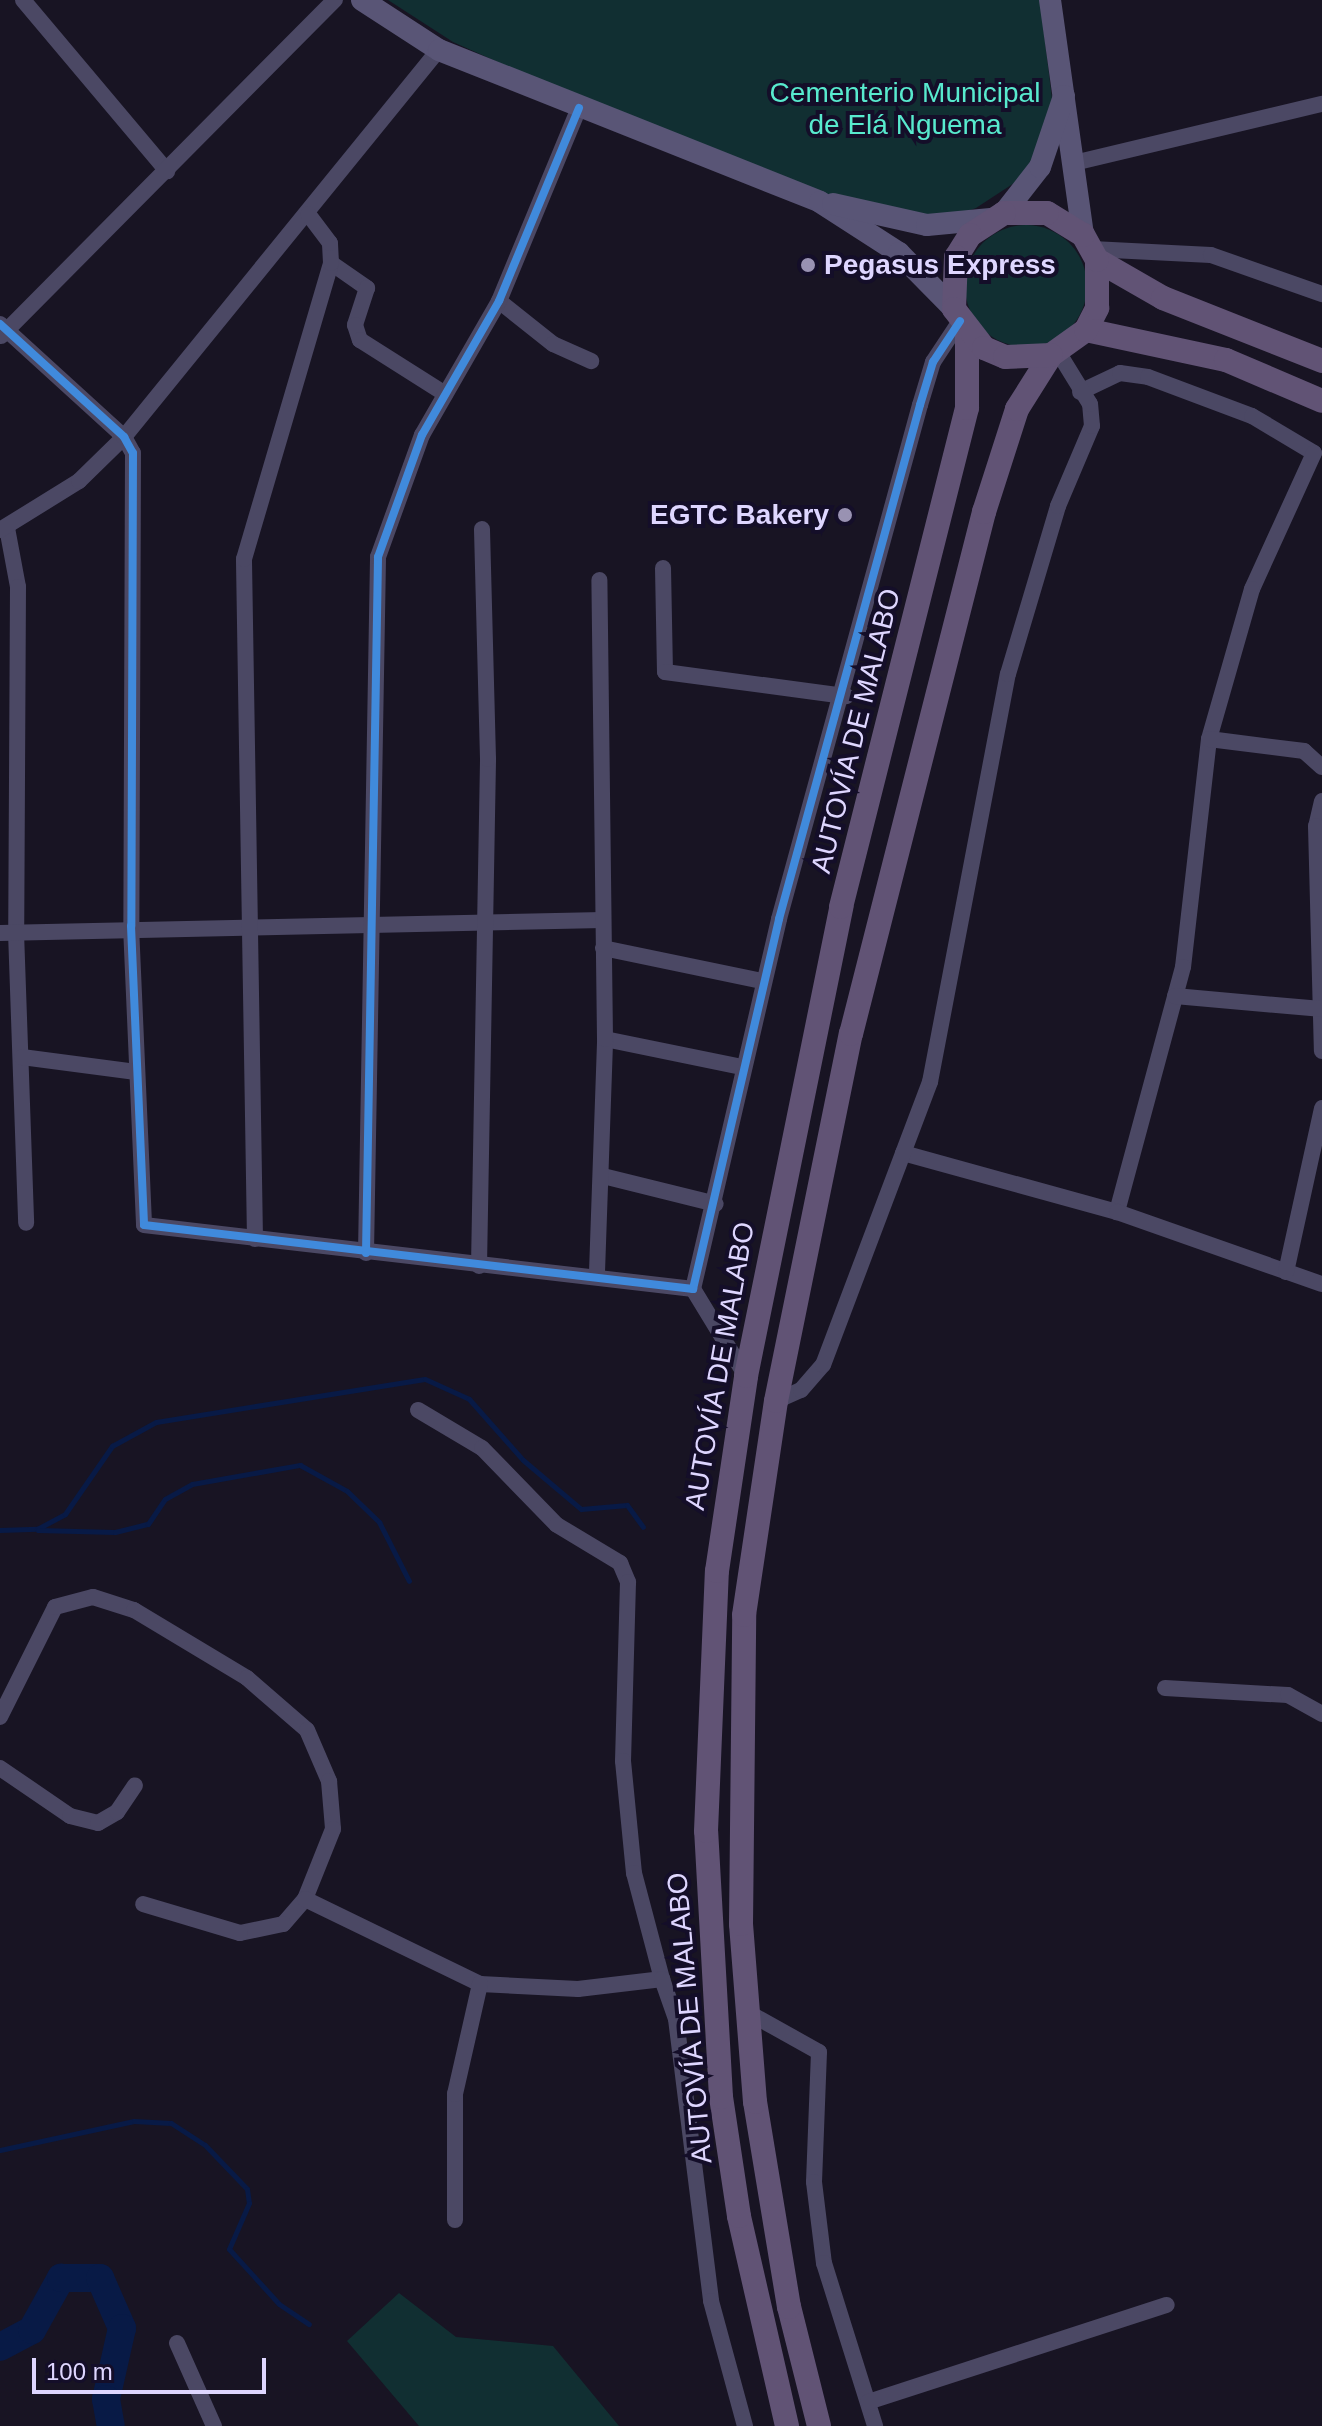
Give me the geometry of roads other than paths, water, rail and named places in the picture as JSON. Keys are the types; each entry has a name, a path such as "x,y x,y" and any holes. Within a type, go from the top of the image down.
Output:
{"main road":[{"path":"362,0 439,50 820,202 927,225 1047,213 1163,298 1322,361"},
{"path":"820,202 899,253 960,321 1005,357 1055,354 1086,330 1097,308 1091,248 1067,87 1050,0"},
{"path":"960,321 956,257 1040,167 1067,87"},
{"name":"AUTOVÍA DE MALABO","path":"787,2426 739,2216 721,2097 706,1831 717,1571 746,1376 841,907 967,408 960,321"},
{"path":"1086,330 1226,360 1322,401"},
{"name":"AUTOVÍA DE MALABO","path":"819,2426 784,2276 755,2102 741,1924 744,1615 776,1401 914,775 1002,452 1017,409 1055,354"}],"street":[{"path":"23,0 167,171"},
{"path":"335,0 167,171 2,330 124,437 135,485 131,926 144,1225 479,1266 597,1272 693,1289"},
{"path":"26,1223 22,1057 8,932 18,587 4,529 79,481 124,437 439,50"},
{"path":"1078,162 1322,104"},
{"path":"366,1253 378,557 396,497 445,394 499,301 579,108"},
{"path":"255,1239 254,926 244,559 331,263 330,243 308,214"},
{"path":"1091,248 1211,255 1322,294"},
{"path":"331,263 367,288 355,325 360,340 445,394"},
{"path":"499,301 553,344 591,361"},
{"path":"746,1376 693,1289 716,1204 741,1067 763,981 846,696 920,405 933,362 960,321"},
{"path":"776,1401 801,1390 823,1365 936,1061 1008,674 1058,506 1092,426 1094,414 1055,354"},
{"path":"1080,392 1120,373 1148,377 1252,416 1318,455 1252,589 1209,739 1175,996 1117,1212"},
{"path":"479,1266 486,920 482,529"},
{"path":"663,568 661,658 675,679 846,696"},
{"path":"597,1272 603,1176 605,1039 599,580"},
{"path":"1209,739 1304,751 1322,767"},
{"path":"1322,801 1322,1051"},
{"path":"8,932 131,926 603,920"},
{"path":"603,948 763,981"},
{"path":"1175,996 1321,1009"},
{"path":"605,1039 741,1067"},
{"path":"22,1057 136,1072"},
{"path":"1286,1272 1322,1108"},
{"path":"903,1153 1117,1212 1322,1284"},
{"path":"603,1176 716,1204"},
{"path":"418,1410 482,1448 557,1525 620,1563 628,1582 623,1761 631,1845 662,1979 676,2019 687,2159 711,2301 745,2426"},
{"path":"0,1717 55,1607 93,1597 134,1610 275,1696 307,1730 329,1781 333,1829 305,1899 283,1924 256,1934 143,1904"},
{"path":"1165,1688 1288,1695 1322,1714"},
{"path":"0,1768 70,1816 98,1823 117,1812 135,1785"},
{"path":"305,1899 480,1984 578,1989 662,1979"},
{"path":"455,2220 455,2094 480,1984"},
{"path":"749,2013 819,2052 816,2206 824,2263 875,2426"},
{"path":"868,2402 1167,2305"},
{"path":"177,2343 214,2426"}],"waterway":[{"path":"0,1530 37,1529 65,1514 112,1446 156,1422 425,1379 469,1399 523,1460 581,1509 627,1505 643,1527"},
{"path":"38,1530 115,1532 148,1524 165,1499 192,1484 300,1465 347,1491 379,1522 409,1581"},
{"path":"0,2150 134,2121 171,2123 205,2145 247,2189 249,2203 229,2249 279,2304 309,2324"},
{"path":"0,2347 32,2330 61,2278 100,2278 122,2328 106,2399 111,2426"}],"place":[{"name":"Pegasus Express","path":"808,265"},
{"name":"EGTC Bakery","path":"845,515"}],"park label":[{"name":"Cementerio Municipal de Elá Nguema","path":"905,109"}]}
